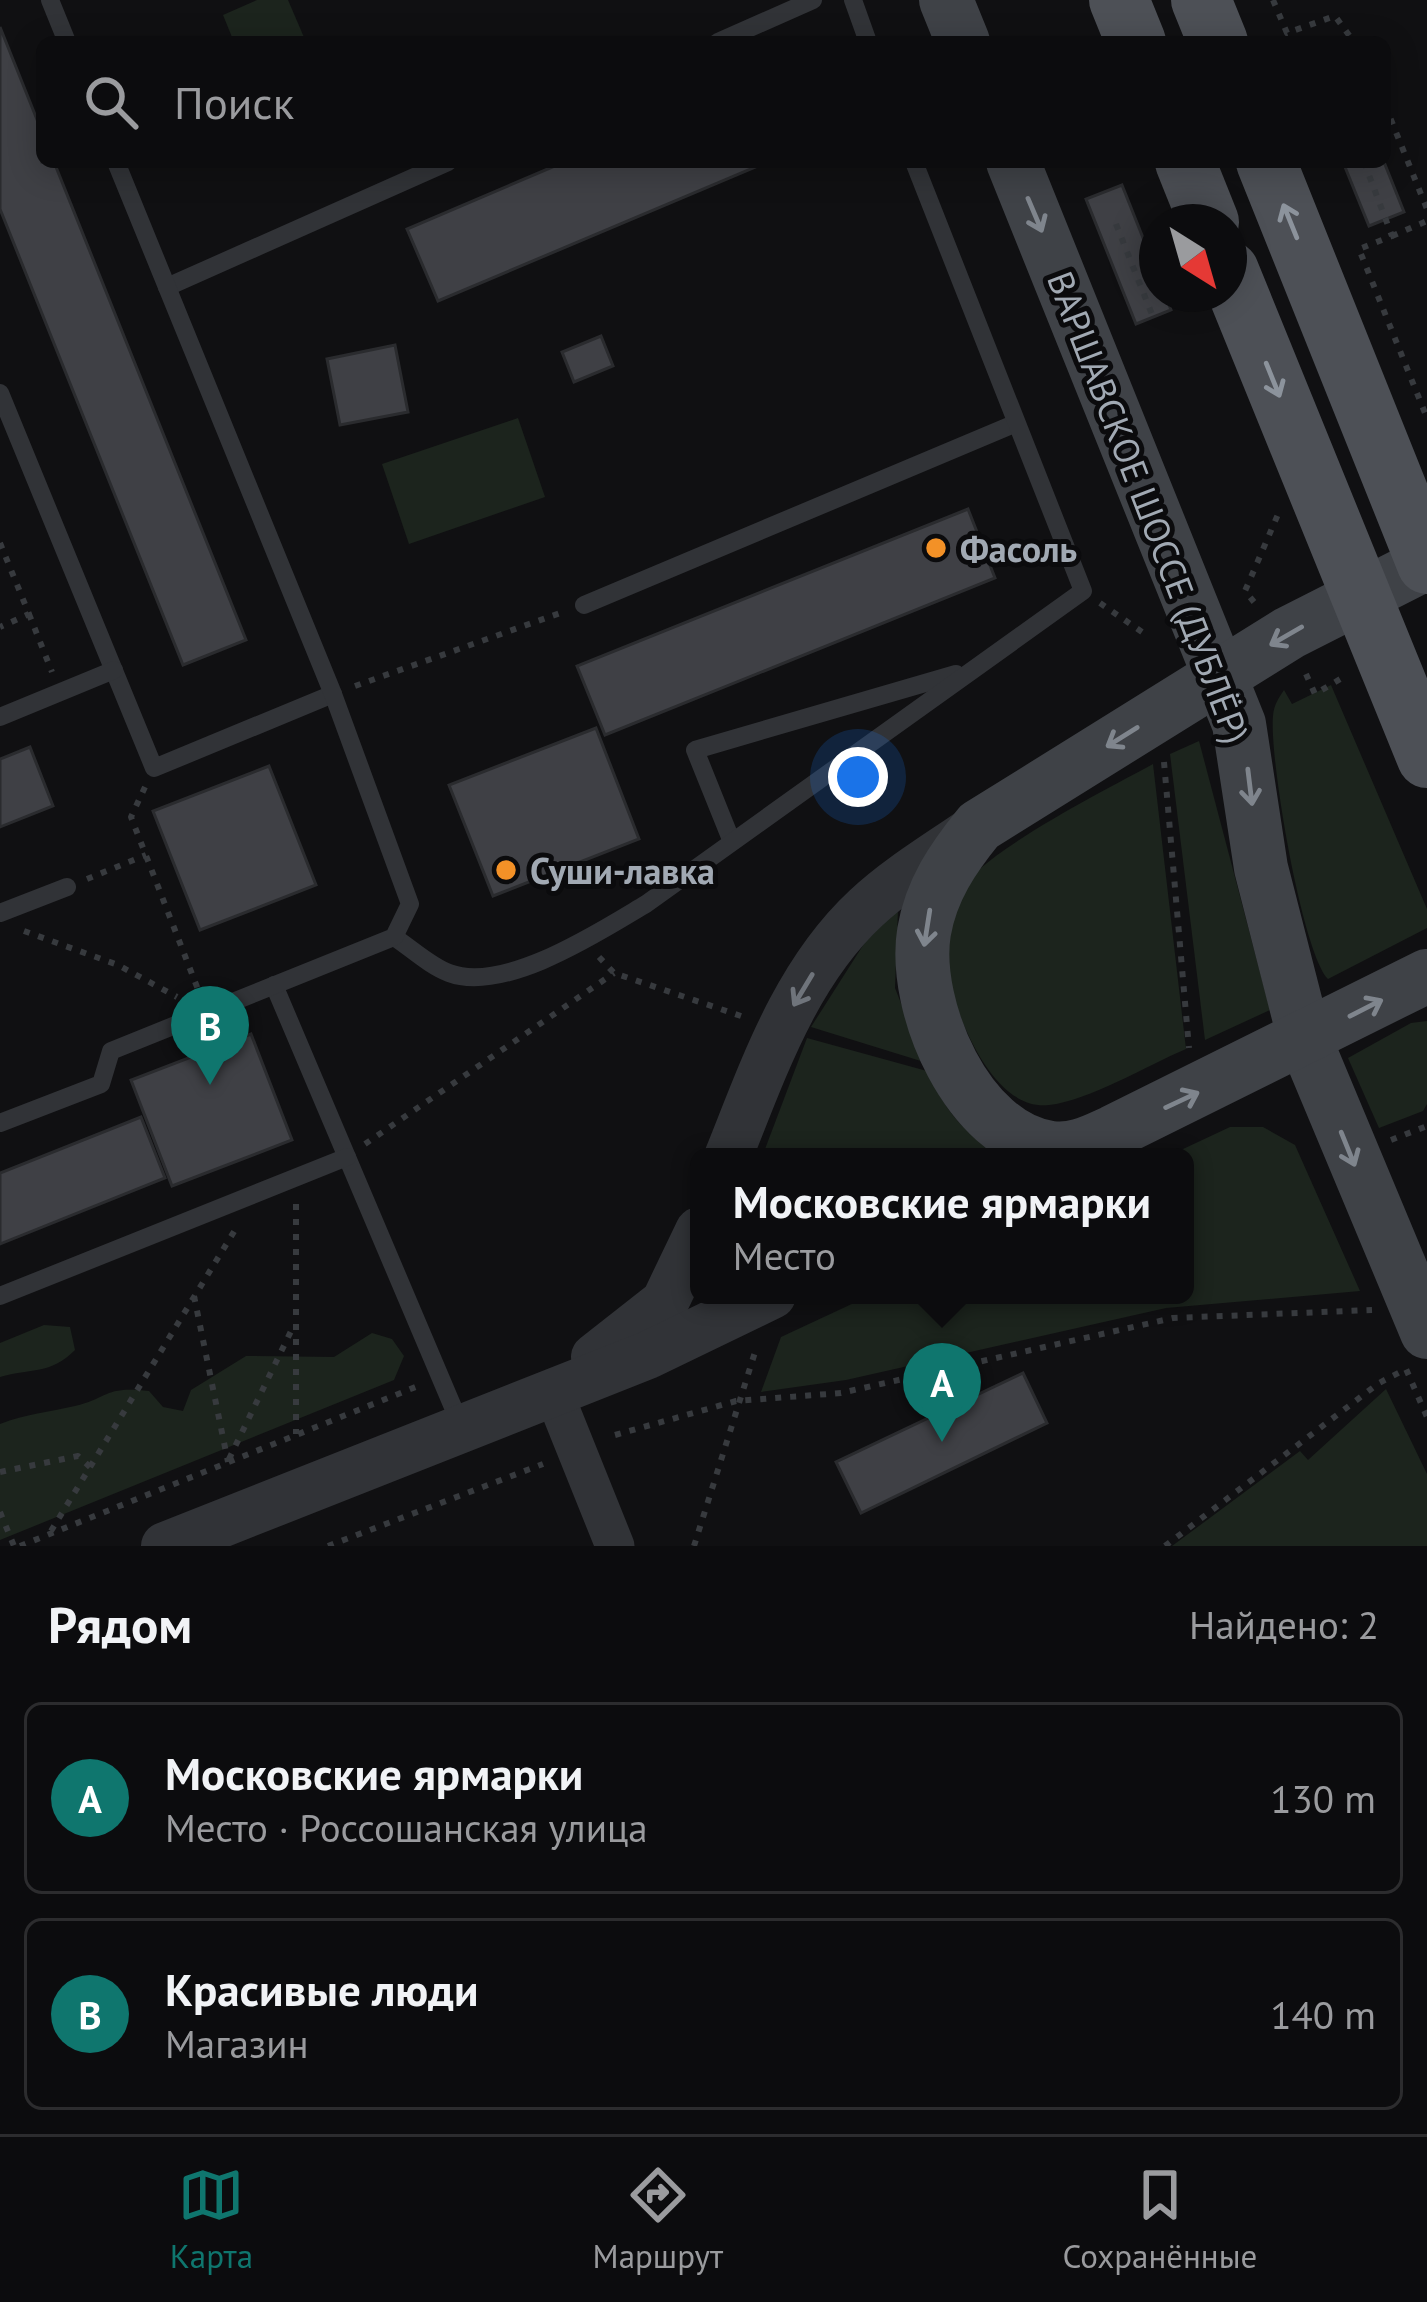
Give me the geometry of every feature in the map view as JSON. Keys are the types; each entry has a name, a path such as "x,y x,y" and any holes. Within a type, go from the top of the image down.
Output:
{"main road":[{"path":"946,0 961,36"},
{"path":"1118,0 1133,36"},
{"path":"1201,0 1216,36"},
{"name":"ВАРШАВСКОЕ ШОССЕ (ДУБЛЁР)","path":"1015,168 1239,724 1261,868 1305,1040 1403,1321"},
{"path":"1187,168 1202,204"},
{"path":"1049,1148 1023,1140 988,1113 944,1043 925,983 923,935 949,864 979,826 1221,675 1427,564 1268,168"},
{"path":"1246,312 1427,758"},
{"path":"1077,1148 1305,1040 1427,976"}],"street":[{"path":"732,1148 783,1024 825,955 865,909 979,826"},
{"path":"552,1389 665,1301 690,1250"},
{"path":"166,1546 552,1389 767,1315"},
{"path":"552,1389 615,1546"}],"lane":[{"path":"50,0 65,36"},
{"path":"732,36 813,0"},
{"path":"853,0 866,36"},
{"path":"0,1123 100,1084 111,1051 394,937 410,904 333,694 118,168"},
{"path":"166,286 434,168"},
{"path":"394,937 451,974 511,973 584,941 732,842 1083,591 916,168"},
{"path":"0,393 154,767 333,694"},
{"path":"584,605 1014,424"},
{"path":"0,717 114,670"},
{"path":"732,842 695,750 973,670"},
{"path":"0,914 67,887"},
{"path":"274,985 461,1426"},
{"path":"0,1296 347,1156"}],"path":[{"path":"1273,0 1287,33 1335,16 1350,36"},
{"path":"1391,120 1427,209"},
{"path":"1366,168 1392,236"},
{"path":"1427,221 1359,249 1427,418"},
{"path":"1116,224 1154,317"},
{"path":"0,543 61,692"},
{"path":"1083,591 1142,632"},
{"path":"333,694 584,605"},
{"path":"0,627 29,614"},
{"path":"1163,752 1190,1057"},
{"path":"154,767 131,817 207,1012"},
{"path":"67,887 146,855"},
{"path":"20,929 118,965 207,1012"},
{"path":"584,941 614,973 744,1017"},
{"path":"347,1156 614,973"},
{"path":"296,1177 296,1434"},
{"path":"50,1534 260,1192"},
{"path":"194,1296 228,1462"},
{"path":"694,1546 736,1401 767,1315"},
{"path":"615,1435 736,1401 841,1393 1173,1318 1403,1321"},
{"path":"228,1462 296,1320"},
{"path":"1165,1546 1379,1382 1406,1369 1427,1417"},
{"path":"0,1512 17,1546 440,1377"},
{"path":"365,1407 374,1426"},
{"path":"0,1472 79,1456 90,1467"},
{"path":"328,1546 543,1464"}],"shaded area":[{"path":"257,0 288,0 303,36 232,36 223,15"},
{"path":"518,418 545,497 409,544 382,464"},
{"path":"1331,685 1427,909 1427,928 1328,979 1308,932 1289,853 1273,716 1284,690 1292,704"},
{"path":"1199,741 1270,1010 1205,1040 1170,754"},
{"path":"1153,764 1186,1049 1082,1097 1049,1105 1028,1103 992,1074 955,1003 943,954 952,903 968,880 1015,842"},
{"path":"898,910 895,988 924,1062 811,1027 869,936"},
{"path":"1427,1021 1427,1104 1423,1111 1379,1128 1348,1058 1411,1023"},
{"path":"807,1038 927,1071 958,1121 994,1148 765,1148"},
{"path":"1230,1127 1263,1127 1295,1145 1360,1291 1166,1308 846,1380 761,1392 781,1337 852,1304 1194,1304 1194,1148 1185,1148"},
{"path":"44,1325 70,1327 75,1350 48,1367 0,1377 0,1343"},
{"path":"372,1333 392,1339 404,1356 394,1380 0,1540 0,1424 123,1390 149,1391 163,1407 183,1411 191,1390 246,1356 334,1357"},
{"path":"1386,1389 1427,1474 1427,1546 1172,1546 1300,1451 1308,1460"}],"building":[{"path":"0,27 36,117 36,168 56,168 246,640 183,665 0,209"},
{"path":"550,168 753,168 438,301 407,229"},
{"path":"1345,168 1386,168 1404,212 1369,226"},
{"path":"1122,185 1139,228 1139,312 1166,312 1136,324 1086,199"},
{"path":"601,336 613,366 574,382 562,352"},
{"path":"395,345 408,412 340,425 327,359"},
{"path":"968,509 995,578 605,735 577,666"},
{"path":"596,728 639,839 493,896 449,785"},
{"path":"30,747 53,806 0,827 0,759"},
{"path":"269,766 316,885 200,930 153,811"},
{"path":"251,1034 292,1140 172,1186 131,1080"},
{"path":"141,1117 165,1178 0,1244 0,1173"},
{"path":"1023,1373 1047,1423 861,1513 836,1462"}],"place":[{"name":"Фасоль","path":"936,548"},
{"name":"Суши-лавка","path":"506,870"},
{"name":"Красивые люди","path":"210,1085"},
{"name":"Московские ярмарки","path":"942,1442"}]}
